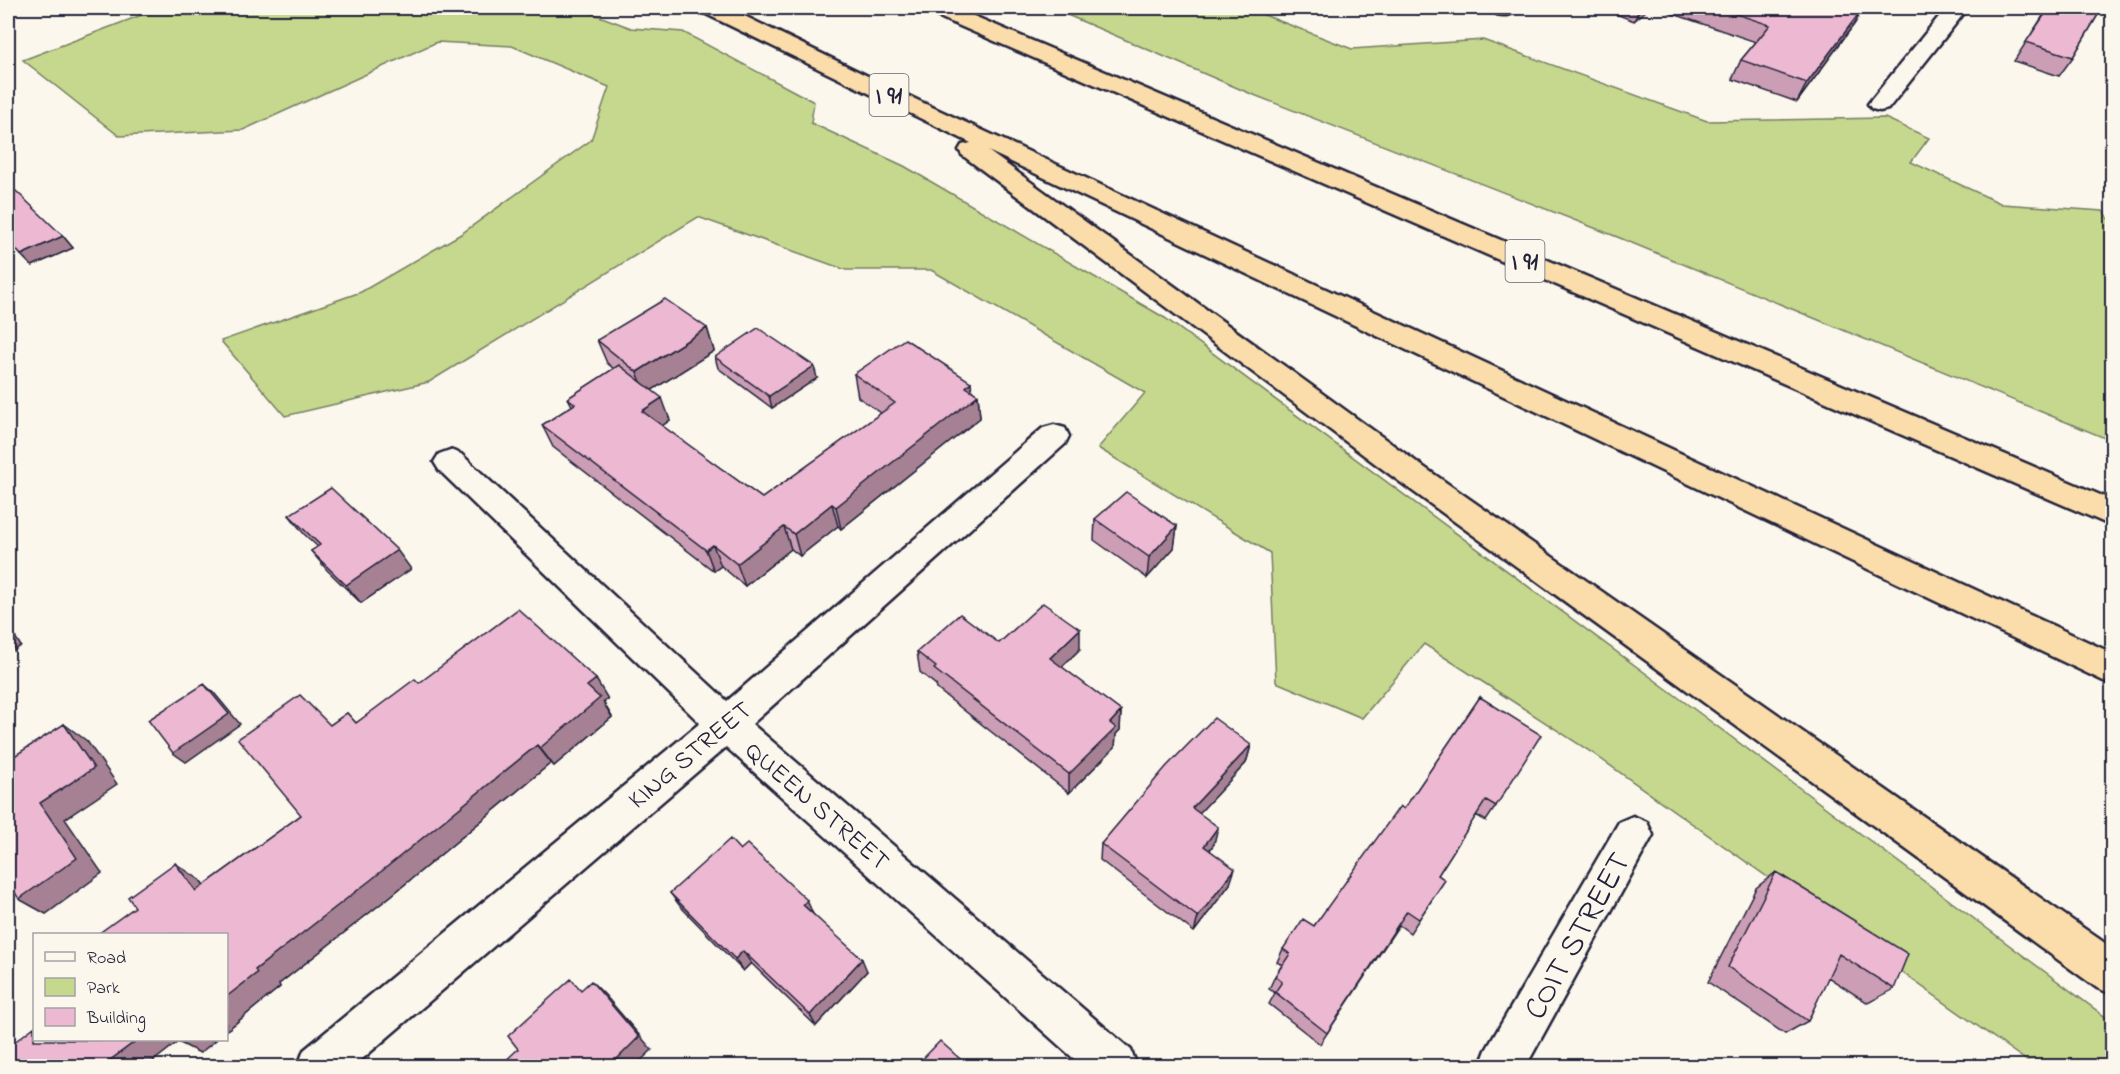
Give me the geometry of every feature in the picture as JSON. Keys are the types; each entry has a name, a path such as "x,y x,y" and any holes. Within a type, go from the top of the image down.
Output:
{"highway":[{"name":"I 91","path":"711,8 909,105 1205,242 2112,670"},
{"name":"I 91","path":"938,8 2112,514"},
{"path":"909,105 1106,247 1407,471 2112,973"}],"street":[{"path":"1880,104 1957,8"},
{"name":"KING STREET","path":"320,1066 726,724 1054,436"},
{"name":"QUEEN STREET","path":"450,462 726,724 1115,1066"},
{"name":"COIT STREET","path":"1502,1066 1633,835"}],"green space":[{"path":"160,8 578,8 631,28 683,32 814,102 811,123 904,166 1165,318 1698,712 2112,1022 2112,1066 2034,1066 1591,752 1424,644 1362,718 1276,682 1270,553 1098,448 1145,393 931,270 846,270 698,217 429,382 285,416 221,341 361,292 461,234 591,140 609,87 512,46 437,42 243,130 119,136 23,60"},
{"path":"1051,8 1246,8 1352,49 1483,40 1707,121 1885,118 1929,138 1911,162 2002,204 2103,211 2112,224 2112,441 1615,236 1249,93"}],"building":[{"path":"1718,8 1863,8 1807,83 1741,60 1770,25"},
{"path":"2049,8 2102,8 2073,57 2026,42"},
{"path":"16,191 63,236 21,255 8,240 8,194"},
{"path":"665,299 707,328 637,372 597,340"},
{"path":"758,328 814,366 769,396 715,357"},
{"path":"905,339 971,382 966,387 978,395 836,507 832,504 794,534 784,527 737,564 713,545 706,550 542,425 575,404 568,398 619,365 662,398 642,411 762,498 895,403 854,374"},
{"path":"331,488 397,550 346,585 311,551 320,545 289,515"},
{"path":"1126,492 1177,526 1149,557 1095,519"},
{"path":"1043,603 1080,629 1050,658 1121,711 1110,723 1116,728 1069,774 934,669 936,667 917,652 960,614 999,643"},
{"path":"518,609 596,679 587,686 600,698 540,748 537,745 372,879 255,970 257,973 228,995 228,933 99,933 135,907 128,897 175,863 196,891 301,815 238,739 300,695 330,725 347,713 356,723 415,679 419,683"},
{"path":"204,684 229,714 173,753 148,720"},
{"path":"1480,697 1541,735 1496,806 1486,800 1438,875 1445,880 1419,919 1407,911 1327,1033 1275,992 1282,982 1275,976 1290,954 1283,949 1303,919 1314,926 1400,806 1404,809"},
{"path":"1214,718 1251,745 1192,808 1218,827 1204,846 1235,869 1198,917 1101,844 1166,767"},
{"path":"64,724 94,768 40,803 77,858 19,899 8,882 8,760"},
{"path":"730,839 740,850 747,844 807,900 803,905 862,959 810,1015 743,951 735,959 670,893"},
{"path":"1776,872 1908,954 1894,989 1839,954 1808,1021 1728,967"},
{"path":"571,979 581,990 591,981 639,1037 617,1059 624,1066 500,1066 518,1049 508,1036"},
{"path":"33,1028 33,1041 136,1041 102,1066 8,1066 8,1047"},
{"path":"940,1041 968,1066 916,1066"}]}
